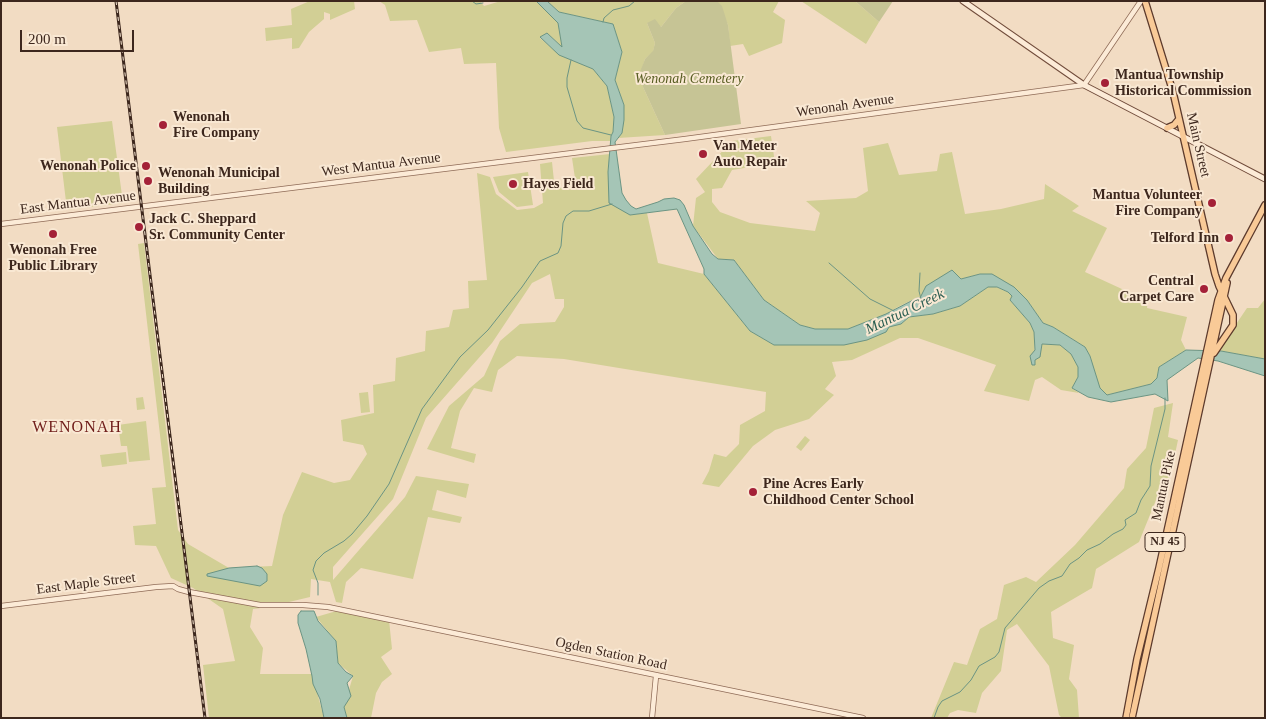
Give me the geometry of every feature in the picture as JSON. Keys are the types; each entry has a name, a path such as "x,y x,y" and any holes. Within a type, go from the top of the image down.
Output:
{"main road":[{"path":"962,1 1084,85 1265,179"},
{"name":"Main Street","path":"1146,1 1179,119 1215,274 1233,315"},
{"path":"1167,128 1175,125 1179,119"},
{"name":"NJ 45","path":"1223,292 1231,269 1265,205"},
{"name":"Mantua Pike","path":"1132,718 1206,368 1212,357 1218,310 1223,292"},
{"path":"1218,310 1233,315"},
{"name":"Mantua Pike","path":"1125,718 1129,696 1132,692 1137,659 1206,368 1213,346 1233,325 1233,315"}],"street":[{"path":"1084,85 1141,1"},
{"name":"Wenonah Avenue","path":"608,148 1084,85"},
{"name":"West Mantua Avenue","path":"158,204 608,148"},
{"name":"East Mantua Avenue","path":"1,224 158,204"},
{"name":"Ogden Station Road","path":"173,586 189,592 265,606 316,606 355,612 863,718"},
{"name":"East Maple Street","path":"1,606 173,586"},
{"path":"652,718 656,676"}],"shaded area":[{"path":"310,1 354,1 355,9 330,20 330,14 324,12 324,19 309,32 299,48 292,49 292,38 266,41 265,28 292,25 291,9"},
{"path":"379,1 480,1 484,6 501,1 536,1 558,23 563,48 547,33 540,38 560,55 593,69 607,86 614,117 613,133 610,141 592,141 506,152 499,128 496,63 464,64 461,48 429,52 417,20 390,21 385,5"},
{"path":"547,1 686,1 676,8 661,27 647,23 655,43 653,52 645,59 641,72 643,87 665,135 618,138 622,133 624,105 615,80 622,52 613,24 559,12"},
{"path":"717,1 779,1 773,12 785,20 782,43 749,56 743,44 730,46 728,25"},
{"path":"801,1 855,1 879,22 866,44"},
{"path":"112,121 123,203 67,210 57,127"},
{"path":"771,136 775,163 732,170 722,188 712,189 712,202 720,212 750,223 815,231 820,213 806,201 856,198 868,191 863,148 888,143 899,175 937,171 940,154 952,152 965,214 1001,209 1044,199 1045,184 1079,206 1072,211 1107,228 1085,272 1148,299 1147,308 1187,317 1181,340 1186,350 1159,367 1157,378 1151,384 1107,395 1100,389 1090,356 1085,347 1043,323 1027,300 980,274 961,279 922,295 920,298 916,298 887,314 848,329 815,329 800,325 764,300 734,260 718,259 693,226 696,198 705,192 696,179 732,141"},
{"path":"610,154 608,172 630,215 647,213 658,263 704,274 750,331 774,345 901,324 909,317 933,314 960,306 988,287 996,287 1008,292 1012,296 1010,300 1030,323 1034,332 1035,360 1042,344 1060,345 1071,354 1078,367 1078,377 1072,388 1079,393 1061,390 1042,377 1035,380 1029,401 984,391 996,365 918,338 900,338 852,360 832,362 836,376 825,389 834,395 809,419 775,430 753,446 719,487 702,484 709,471 714,454 726,457 739,444 740,425 765,411 766,392 564,359 517,356 498,370 492,392 474,388 460,411 451,448 476,454 474,463 427,449 449,406 484,376 500,341 520,324 555,322 564,307 564,299 555,299 550,274 532,283 492,343 426,418 393,499 333,567 333,580 405,497 416,476 469,484 466,498 437,490 432,510 462,517 460,523 428,517 413,579 361,568 346,582 342,603 336,602 330,582 311,579 310,597 253,609 250,627 263,648 260,674 312,674 324,718 209,718 203,665 235,661 223,609 193,588 171,578 156,546 135,545 133,526 156,524 152,488 166,487 138,244 144,243 178,530 188,544 229,568 272,566 283,515 302,472 334,483 350,480 367,454 363,445 343,441 341,420 374,413 373,385 395,381 396,358 425,351 426,331 449,327 453,310 469,308 468,281 487,280 477,173 490,177 496,194 517,210 534,208 543,203 540,164 552,162 554,181 562,188 573,185 575,178 572,158"},
{"name":"Hayes Field","path":"528,172 533,205 517,207 499,192 493,177"},
{"path":"1265,299 1265,359 1221,351 1222,345 1247,308 1258,308"},
{"path":"368,392 370,412 361,413 359,393"},
{"path":"143,397 145,409 137,410 136,398"},
{"path":"1173,403 1168,437 1178,440 1166,496 1158,495 1139,542 1096,569 1092,588 1051,612 1053,638 1074,645 1069,679 1077,690 1079,718 1062,718 1059,715 1049,666 1017,624 1007,630 1001,671 982,693 976,713 958,710 950,713 947,718 931,718 954,662 967,665 980,629 997,619 1004,585 1026,577 1036,582 1075,545 1124,488 1127,469 1146,448 1154,408"},
{"path":"146,421 150,460 129,462 127,446 121,446 118,425"},
{"path":"805,436 810,440 801,451 796,447"},
{"path":"126,452 127,464 102,467 100,455"},
{"path":"340,610 389,620 392,649 381,657 392,674 382,682 376,693 371,718 347,718 344,707 353,676 338,663 336,641 316,617"}],"green space":[{"name":"Wenonah Cemetery","path":"686,1 717,1 722,6 728,25 741,124 665,135 643,87 640,72 645,59 653,51 655,43 647,23 655,19 661,27 676,8"},
{"path":"855,1 893,1 879,22"}],"water":[{"path":"536,1 547,1 559,12 613,24 622,52 615,80 624,105 624,120 622,133 615,142 622,193 626,200 636,209 664,199 674,198 680,200 693,226 712,254 718,259 734,260 764,300 800,325 815,329 848,329 920,298 926,286 952,270 961,279 980,274 992,274 1014,287 1027,300 1043,323 1085,347 1090,356 1100,388 1107,395 1151,384 1157,378 1159,367 1186,350 1221,351 1265,359 1265,376 1218,361 1198,358 1167,380 1168,401 1155,394 1111,402 1088,397 1072,388 1078,377 1078,367 1071,354 1060,345 1042,344 1040,357 1035,360 1035,365 1032,365 1030,356 1035,350 1034,332 1030,323 1010,300 1012,296 997,287 988,287 960,306 933,314 909,317 901,324 889,327 886,332 867,340 844,345 774,345 750,331 704,274 704,269 677,209 630,215 609,203 608,172 614,117 607,86 593,69 559,55 540,37 547,33 562,47 558,23"},
{"path":"257,566 262,568 267,574 267,581 260,586 207,576 207,574 229,568"},
{"path":"301,611 314,611 318,621 336,641 338,663 346,672 353,676 347,683 351,696 344,707 347,718 324,718 320,699 313,684 306,649 298,623 298,615"}],"waterway":[{"name":"Mantua Creek","path":"472,1 476,4 483,3"},
{"path":"603,22 604,18 613,10 629,6 635,1"},
{"path":"571,60 567,87 577,121 583,128 611,135"},
{"path":"318,595 318,583 313,570 316,561 324,553 352,534 367,516 389,484 422,409 460,357 488,330 540,261 558,253 566,216 573,211 589,211 612,204"},
{"path":"829,263 870,299 894,311"},
{"path":"920,273 919,291 921,299"},
{"path":"934,718 942,701 960,692 971,680 979,666 995,657 999,652 1005,628 1039,588 1049,581 1062,576 1070,564 1087,550 1123,529 1126,525 1125,520 1136,513 1141,500 1150,486 1151,466 1165,409 1165,398"}],"railway":[{"path":"116,1 205,718"}],"place":[{"name":"Mantua Township Historical Commission","path":"1105,83"},
{"name":"Wenonah Fire Company","path":"163,125"},
{"name":"Van Meter Auto Repair","path":"703,154"},
{"name":"Wenonah Police","path":"146,166"},
{"name":"Wenonah Municipal Building","path":"148,181"},
{"name":"Hayes Field","path":"513,184"},
{"name":"Mantua Volunteer Fire Company","path":"1212,203"},
{"name":"Jack C. Sheppard Sr. Community Center","path":"139,227"},
{"name":"Wenonah Free Public Library","path":"53,234"},
{"name":"Telford Inn","path":"1229,238"},
{"name":"Central Carpet Care","path":"1204,289"},
{"name":"Pine Acres Early Childhood Center School","path":"753,492"}],"district":[{"name":"WENONAH","path":"77,428"}]}
